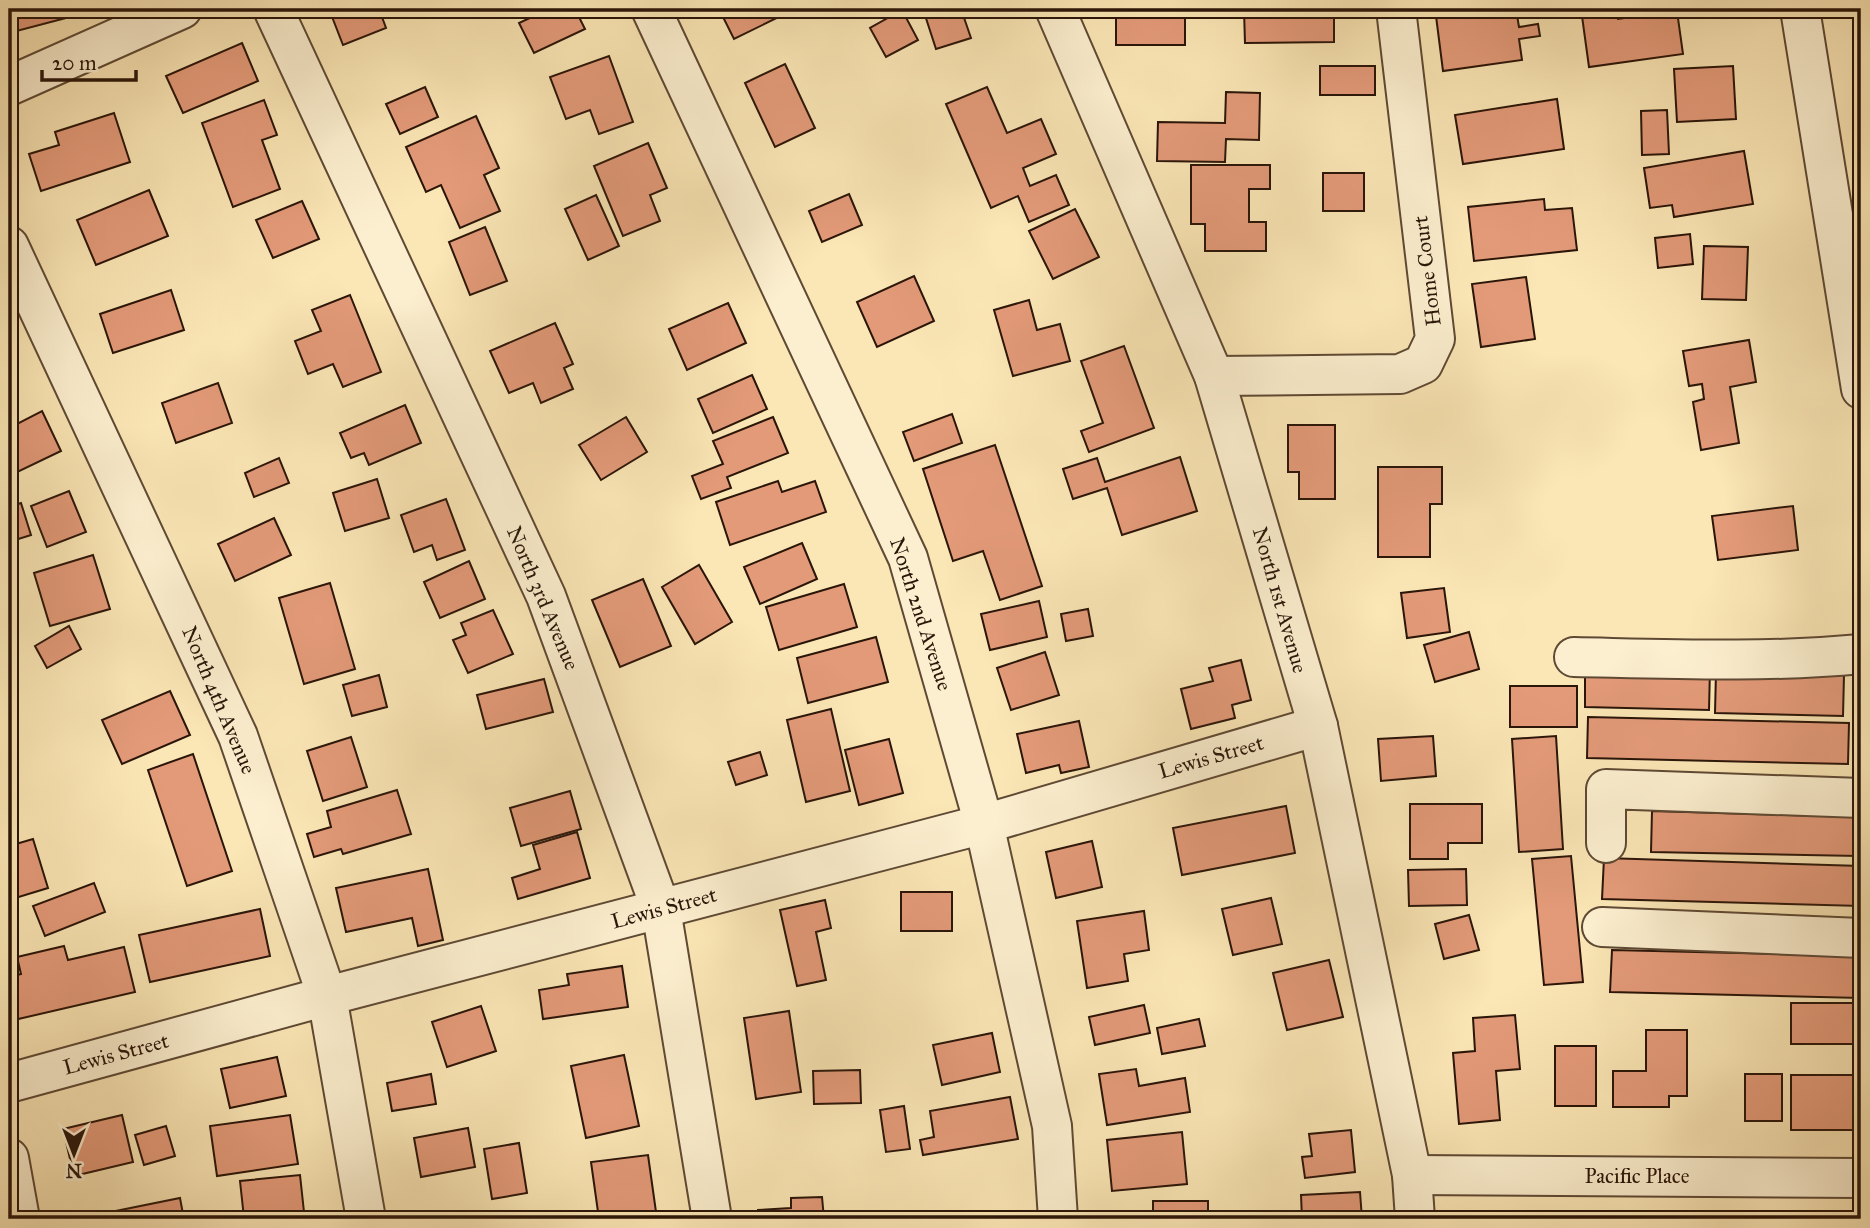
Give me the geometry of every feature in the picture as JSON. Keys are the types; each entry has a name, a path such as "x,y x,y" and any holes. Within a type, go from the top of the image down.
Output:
{"street":[{"path":"9,86 182,9"},
{"name":"North 3rd Avenue","path":"273,9 546,596 661,909 712,1219"},
{"name":"North 2nd Avenue","path":"652,9 908,558 984,824 1052,1126 1058,1219"},
{"name":"North 1st Avenue","path":"1055,9 1214,376 1318,726 1412,1175 1415,1219"},
{"name":"Home Court","path":"1214,376 1400,374 1423,364 1435,339 1396,9"},
{"path":"1800,9 1861,389"},
{"name":"North 4th Avenue","path":"9,246 238,736 327,996 366,1219"},
{"path":"1574,657 1706,660 1816,658 1861,654"},
{"name":"Lewis Street","path":"9,1083 327,996 984,824 1318,726"},
{"path":"1606,843 1606,789 1861,798"},
{"path":"1602,927 1861,938"},
{"path":"9,1158 20,1219"},
{"name":"Pacific Place","path":"1412,1175 1861,1178"}],"building":[{"path":"9,9 64,9 66,18 9,33"},
{"path":"329,9 379,9 386,28 343,45"},
{"path":"549,9 575,9 585,29 534,53 519,23"},
{"path":"719,9 795,9 734,39"},
{"path":"923,9 961,9 971,38 936,49"},
{"path":"1116,9 1185,9 1185,45 1116,45"},
{"path":"1334,9 1334,42 1245,43 1244,10"},
{"path":"1488,9 1516,9 1519,27 1538,24 1540,36 1519,39 1522,60 1443,71 1436,16"},
{"path":"1581,9 1616,9 1618,19 1677,11 1683,54 1589,67"},
{"path":"902,10 918,40 886,57 870,28"},
{"path":"242,43 258,81 183,113 166,76"},
{"path":"609,56 633,122 599,134 590,110 566,119 550,77"},
{"path":"785,64 815,128 775,147 745,83"},
{"path":"1320,66 1375,66 1375,95 1320,95"},
{"path":"1733,66 1736,119 1677,122 1674,69"},
{"path":"425,87 438,117 400,134 386,104"},
{"path":"987,87 1007,133 1041,119 1056,154 1023,168 1030,186 1056,175 1069,205 1029,222 1018,196 991,208 946,104"},
{"path":"1226,92 1260,93 1259,140 1226,139 1225,162 1157,161 1158,122 1225,123"},
{"path":"1557,99 1564,149 1463,164 1455,115"},
{"path":"264,100 277,135 262,140 280,189 233,207 202,123"},
{"path":"1667,110 1669,154 1642,155 1641,111"},
{"path":"114,113 130,162 41,191 29,154 59,145 55,132"},
{"path":"476,116 499,168 484,175 500,211 460,228 441,185 426,192 406,147"},
{"path":"648,143 667,188 650,195 660,221 623,236 594,166"},
{"path":"1744,151 1753,204 1674,217 1672,205 1650,208 1644,168"},
{"path":"1191,165 1270,165 1270,189 1249,189 1249,222 1266,222 1266,251 1205,251 1205,224 1191,224"},
{"path":"1323,173 1364,173 1364,211 1323,211"},
{"path":"149,190 168,236 96,265 77,220"},
{"path":"849,194 862,225 822,242 809,211"},
{"path":"596,195 619,246 588,260 565,209"},
{"path":"1544,199 1545,210 1572,208 1577,250 1474,261 1468,207"},
{"path":"302,201 319,239 273,258 256,220"},
{"path":"1075,209 1099,257 1053,279 1029,231"},
{"path":"485,227 507,281 470,295 449,242"},
{"path":"1690,234 1693,264 1658,268 1655,238"},
{"path":"1704,246 1748,247 1746,300 1702,299"},
{"path":"914,276 934,321 877,347 857,302"},
{"path":"1526,277 1535,339 1481,347 1472,284"},
{"path":"171,290 184,330 113,353 100,314"},
{"path":"350,295 381,372 343,387 333,364 308,374 295,341 321,331 312,310"},
{"path":"1029,300 1037,330 1060,324 1070,361 1013,376 994,310"},
{"path":"728,303 746,343 687,370 669,329"},
{"path":"555,323 573,364 564,368 573,389 541,403 533,383 509,393 490,351"},
{"path":"1749,340 1756,382 1730,387 1739,443 1701,450 1693,402 1704,399 1702,384 1689,386 1683,351"},
{"path":"1124,346 1154,428 1089,452 1081,431 1103,423 1081,361"},
{"path":"752,375 767,409 713,433 698,399"},
{"path":"218,383 232,423 176,443 162,403"},
{"path":"405,405 421,443 369,465 364,453 351,458 340,433"},
{"path":"42,411 61,451 9,476 9,428"},
{"path":"952,414 962,443 914,461 903,432"},
{"path":"626,417 647,452 601,480 579,445"},
{"path":"773,417 788,453 727,477 731,488 701,499 692,476 723,464 713,441"},
{"path":"1288,425 1335,425 1335,499 1299,499 1299,472 1288,472"},
{"path":"995,445 1042,586 1000,600 983,551 953,561 923,469"},
{"path":"1180,457 1197,511 1122,535 1107,488 1073,499 1063,469 1097,458 1105,482"},
{"path":"279,458 289,483 254,497 245,473"},
{"path":"1378,467 1442,467 1442,504 1430,504 1430,557 1378,557"},
{"path":"377,479 389,518 345,531 333,493"},
{"path":"778,481 782,492 815,481 826,512 730,545 716,502"},
{"path":"69,491 86,532 47,547 31,506"},
{"path":"446,499 465,550 437,560 432,545 414,552 401,515"},
{"path":"21,503 31,535 9,542 9,507"},
{"path":"1793,506 1798,550 1718,560 1712,516"},
{"path":"274,518 291,555 235,581 218,544"},
{"path":"802,543 817,579 760,604 744,567"},
{"path":"93,555 110,609 50,626 34,573"},
{"path":"469,561 485,599 440,618 424,582"},
{"path":"699,565 732,622 695,644 662,587"},
{"path":"643,579 671,646 620,667 592,600"},
{"path":"330,583 355,669 304,684 279,598"},
{"path":"844,584 857,627 779,650 766,607"},
{"path":"1444,588 1450,632 1407,638 1401,593"},
{"path":"1039,601 1047,637 990,650 981,614"},
{"path":"1088,609 1093,636 1066,641 1061,614"},
{"path":"493,610 513,654 468,673 453,640 466,635 461,623"},
{"path":"69,626 81,649 47,668 35,646"},
{"path":"1469,632 1479,669 1435,682 1424,645"},
{"path":"876,637 888,682 808,703 797,658"},
{"path":"1045,652 1059,695 1011,710 997,668"},
{"path":"1241,660 1251,700 1232,705 1235,718 1191,729 1181,689 1213,681 1209,668"},
{"path":"1585,667 1710,669 1709,710 1585,707"},
{"path":"1716,672 1844,675 1843,716 1715,713"},
{"path":"379,675 387,707 352,716 343,685"},
{"path":"544,679 553,712 486,729 477,695"},
{"path":"1510,686 1577,686 1577,727 1510,727"},
{"path":"170,691 190,735 122,764 102,720"},
{"path":"831,709 850,791 806,802 787,720"},
{"path":"1588,717 1849,723 1848,764 1587,758"},
{"path":"1079,721 1089,767 1061,773 1059,765 1026,773 1017,734"},
{"path":"1433,736 1436,776 1381,781 1378,739"},
{"path":"1556,736 1563,849 1519,852 1512,739"},
{"path":"351,737 367,787 323,801 307,751"},
{"path":"889,739 903,793 859,805 845,750"},
{"path":"760,752 767,775 736,785 728,762"},
{"path":"193,754 232,871 187,886 148,770"},
{"path":"397,790 411,834 343,854 341,849 314,857 307,834 331,827 327,811"},
{"path":"570,791 581,829 521,846 510,808"},
{"path":"1410,804 1482,804 1482,843 1448,843 1448,859 1410,859"},
{"path":"1286,806 1295,853 1182,875 1173,828"},
{"path":"1652,811 1860,817 1859,856 1651,852"},
{"path":"577,832 590,878 518,899 512,878 540,869 533,845"},
{"path":"33,839 48,888 9,900 9,846"},
{"path":"1092,841 1102,887 1056,898 1046,852"},
{"path":"1571,856 1583,982 1544,985 1532,859"},
{"path":"1604,858 1861,866 1861,906 1602,899"},
{"path":"428,869 443,940 418,946 412,918 346,932 336,888"},
{"path":"1466,869 1467,905 1409,906 1408,870"},
{"path":"94,883 105,912 45,936 33,906"},
{"path":"901,892 952,892 952,931 901,931"},
{"path":"1271,898 1282,944 1233,955 1222,909"},
{"path":"825,900 831,928 816,932 826,980 797,986 780,910"},
{"path":"260,909 270,956 150,982 139,935"},
{"path":"1144,911 1149,950 1124,954 1128,981 1087,988 1077,921"},
{"path":"1469,915 1479,950 1444,959 1435,924"},
{"path":"64,946 68,960 124,947 135,992 14,1020 9,998 9,977 21,974 17,957"},
{"path":"1612,950 1861,956 1861,998 1610,992"},
{"path":"1329,960 1343,1017 1287,1030 1273,973"},
{"path":"622,966 628,1007 543,1019 539,990 569,985 567,974"},
{"path":"1791,1003 1861,1003 1861,1044 1791,1044"},
{"path":"1144,1005 1150,1033 1095,1045 1089,1017"},
{"path":"481,1006 496,1051 447,1067 432,1022"},
{"path":"789,1011 801,1092 756,1099 744,1018"},
{"path":"1515,1015 1520,1069 1496,1071 1500,1120 1459,1124 1453,1053 1475,1051 1473,1018"},
{"path":"1199,1019 1205,1046 1162,1054 1157,1028"},
{"path":"1646,1030 1687,1030 1687,1096 1669,1096 1669,1107 1613,1107 1613,1071 1646,1071"},
{"path":"992,1033 1000,1072 942,1085 933,1045"},
{"path":"1555,1046 1596,1046 1596,1106 1555,1106"},
{"path":"624,1055 639,1126 586,1138 571,1066"},
{"path":"277,1057 286,1096 230,1108 221,1069"},
{"path":"1136,1069 1139,1086 1185,1078 1190,1112 1107,1125 1099,1074"},
{"path":"860,1070 861,1103 814,1104 813,1071"},
{"path":"431,1074 436,1104 392,1111 387,1083"},
{"path":"1745,1074 1782,1074 1782,1121 1745,1121"},
{"path":"1791,1075 1861,1075 1861,1130 1791,1130"},
{"path":"1010,1097 1018,1139 923,1155 920,1140 934,1137 930,1111"},
{"path":"904,1106 910,1149 886,1152 880,1110"},
{"path":"122,1115 133,1162 74,1176 63,1129"},
{"path":"290,1115 298,1164 217,1176 210,1126"},
{"path":"166,1126 175,1156 144,1165 135,1135"},
{"path":"468,1128 475,1167 421,1177 414,1138"},
{"path":"1351,1130 1355,1172 1305,1178 1302,1157 1312,1156 1309,1134"},
{"path":"1182,1132 1187,1184 1112,1191 1107,1140"},
{"path":"519,1143 527,1193 492,1199 484,1149"},
{"path":"648,1155 657,1219 599,1219 591,1162"},
{"path":"300,1175 304,1212 244,1218 240,1181"},
{"path":"1360,1192 1362,1219 1302,1219 1301,1195"},
{"path":"822,1197 824,1219 758,1219 758,1210 791,1208 791,1198"},
{"path":"180,1198 183,1214 163,1219 76,1219"},
{"path":"1153,1201 1208,1201 1208,1219 1153,1219"}]}
